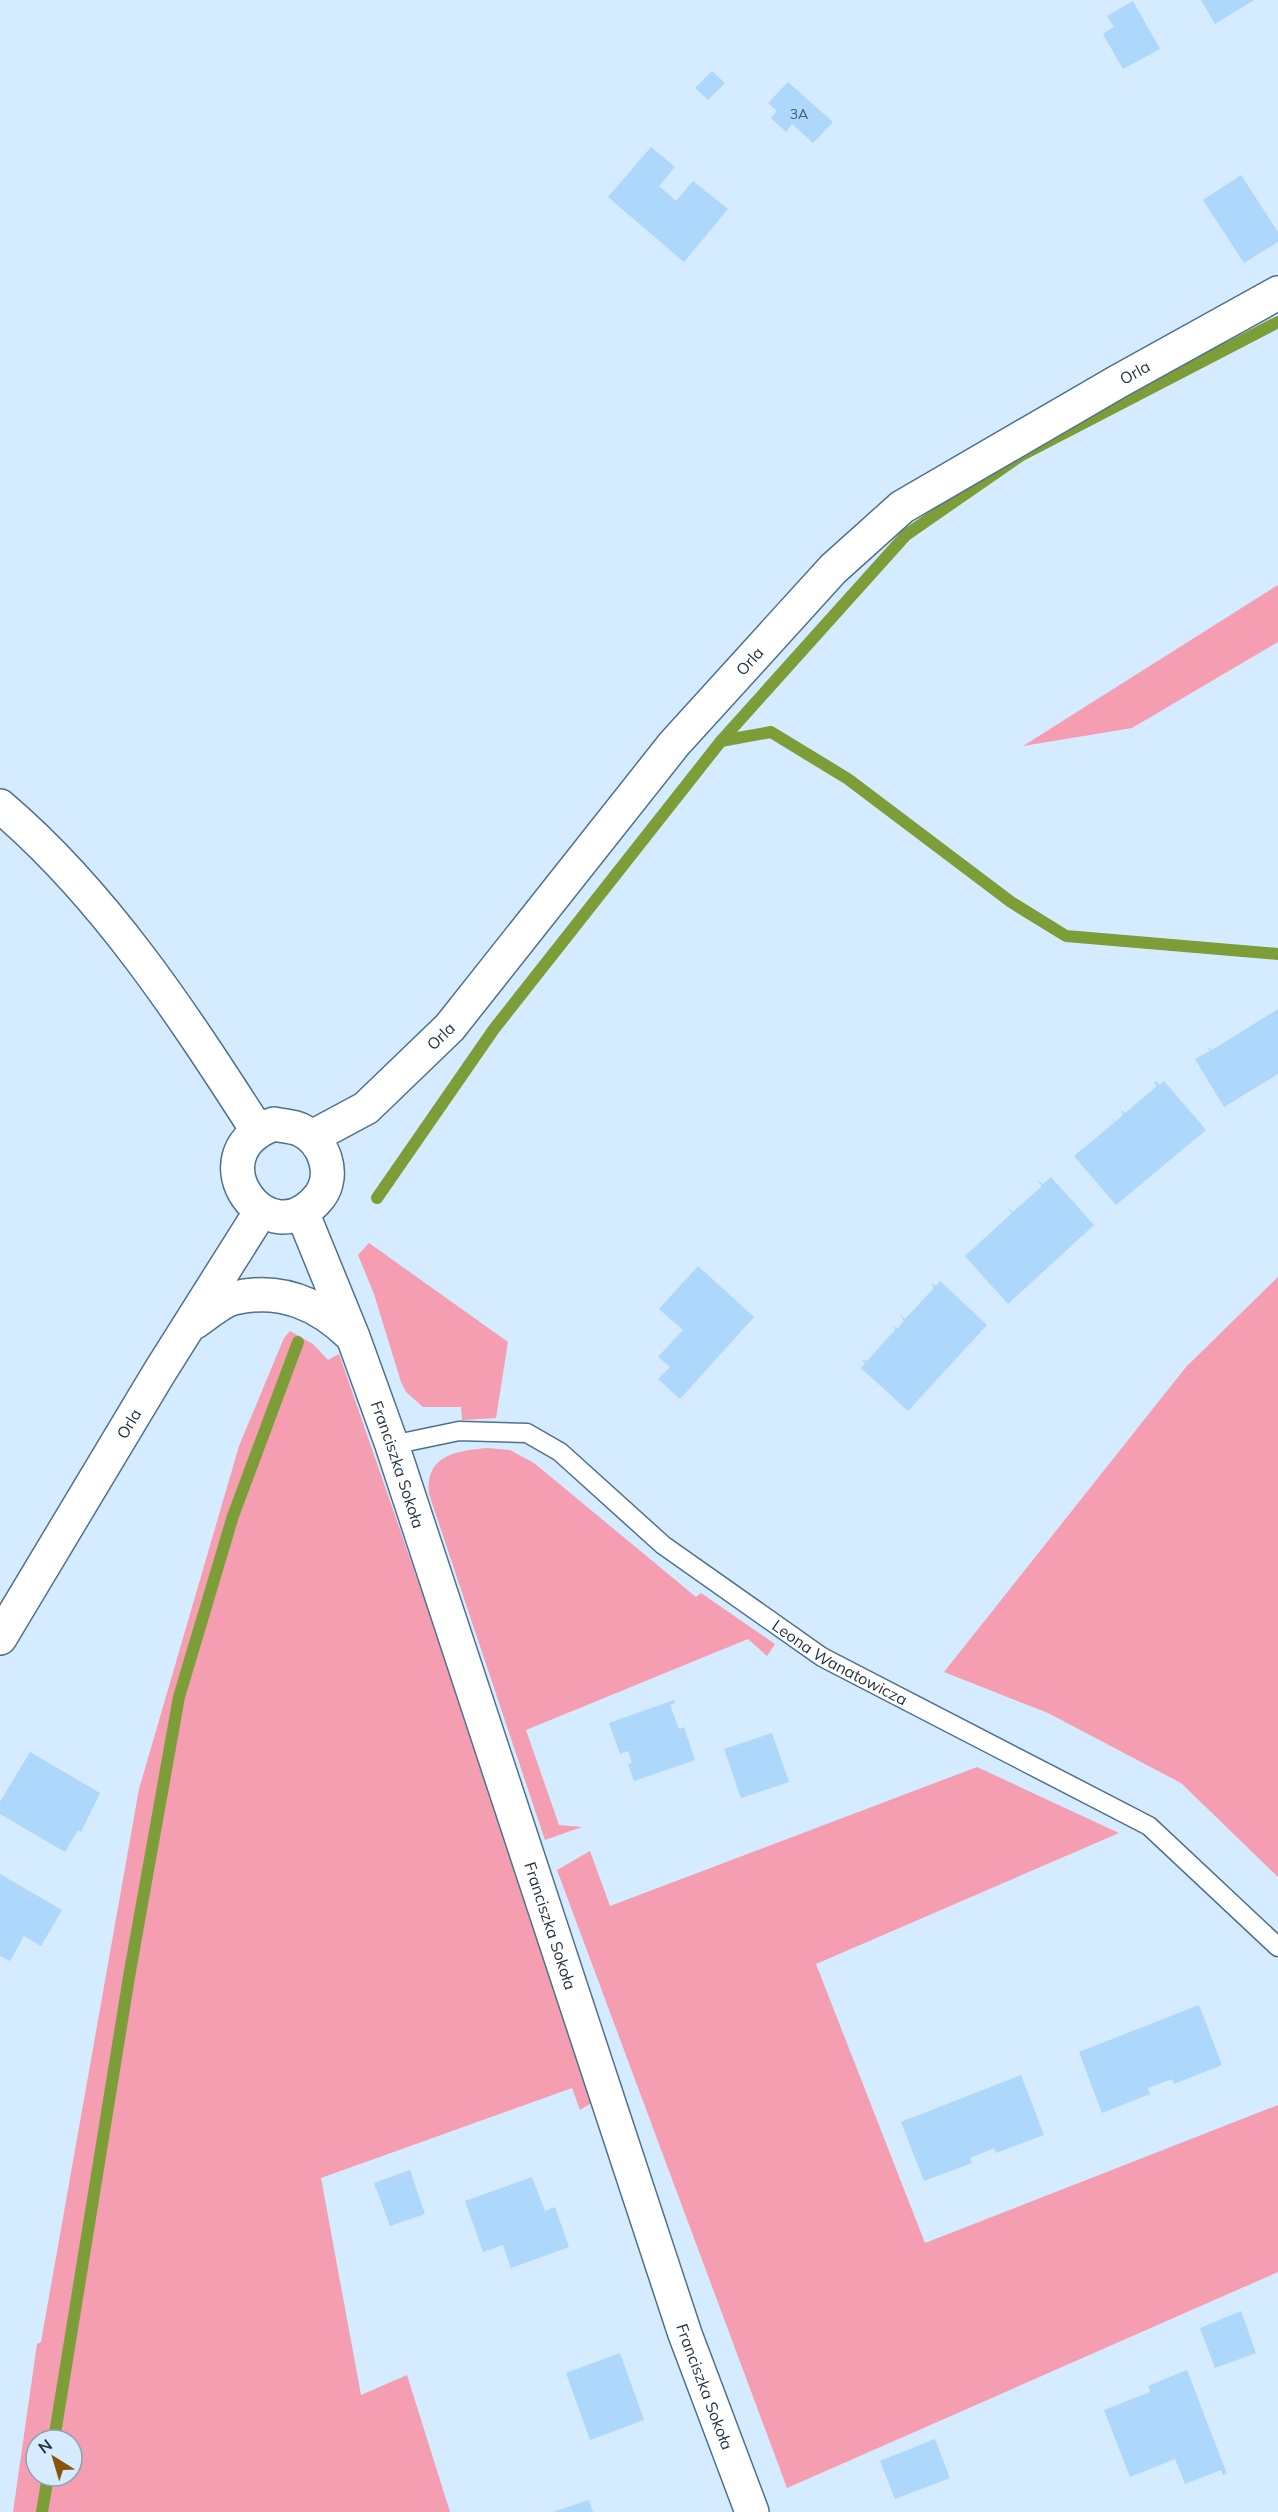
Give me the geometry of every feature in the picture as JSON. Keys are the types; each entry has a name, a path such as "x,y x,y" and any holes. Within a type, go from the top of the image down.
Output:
{"street":[{"name":"Orla","path":"312,1137 366,1108 450,1027 674,744 833,569 902,507 1119,381 1278,293"},
{"path":"0,806 25,827 96,902 199,1039 257,1130"},
{"path":"274,1124 299,1129 312,1137 324,1156 327,1179 318,1198 302,1212 289,1216 274,1216 261,1211 241,1191 237,1176 239,1161 244,1146 257,1130 274,1124"},
{"name":"Orla","path":"0,1638 187,1327 261,1211"},
{"name":"Franciszka Sokoła","path":"302,1212 353,1337 392,1445 685,2334 752,2512"},
{"path":"187,1327 232,1298 264,1295 292,1298 332,1316 353,1337"}],"lane":[{"name":"Leona Wanatowicza","path":"392,1445 459,1431 527,1433 560,1452 663,1545 822,1657 1149,1826 1278,1947"}],"shaded area":[{"path":"1278,585 1278,642 1132,728 1023,746"},
{"path":"369,1243 508,1342 496,1418 462,1420 461,1407 423,1407 406,1392 374,1294 358,1255"},
{"path":"1278,1277 1278,1877 1181,1783 1048,1713 944,1672 1186,1367"},
{"path":"290,1331 313,1344 328,1360 339,1354 594,2089 593,2102 580,2110 572,2088 321,2178 361,2395 407,2375 450,2512 13,2512 24,2435 24,2488 84,2488 84,2428 25,2428 37,2344 41,2342 139,1789 239,1446 284,1338"},
{"path":"487,1448 510,1450 534,1463 696,1597 701,1593 775,1644 767,1656 748,1639 526,1730 559,1825 582,1827 545,1840 429,1494 429,1481 437,1463 464,1451"},
{"path":"977,1767 1119,1833 816,1964 925,2243 1278,2105 1278,2272 787,2488 557,1870 590,1851 610,1906"}],"building":[{"path":"1201,0 1254,0 1215,24"},
{"path":"1133,1 1160,49 1123,69 1103,34 1114,27 1107,16"},
{"path":"712,71 725,83 708,100 695,88"},
{"path":"788,82 833,122 813,143 792,124 786,132 771,118 777,111 768,103"},
{"path":"651,147 675,167 659,186 676,201 693,181 728,209 684,262 608,197"},
{"path":"1241,175 1278,232 1278,242 1244,263 1203,200"},
{"path":"1278,1009 1278,1074 1224,1107 1195,1059 1210,1051 1207,1047 1212,1050"},
{"path":"1156,1081 1159,1085 1164,1081 1206,1130 1116,1205 1074,1156 1114,1123 1112,1118 1115,1122 1123,1115 1121,1110 1125,1113 1157,1086 1154,1083"},
{"path":"1051,1177 1094,1225 1008,1304 965,1256 1012,1213 1006,1207 1013,1212 1042,1186 1036,1179 1043,1184"},
{"path":"698,1266 754,1317 680,1399 658,1379 670,1367 658,1357 683,1330 659,1309"},
{"path":"940,1281 987,1325 908,1411 861,1368 865,1363 861,1359 867,1361 895,1330 893,1325 897,1329 904,1321 899,1313 905,1319 934,1288 931,1283 936,1286"},
{"path":"674,1700 675,1703 670,1705 679,1729 684,1727 695,1760 634,1781 628,1764 632,1763 628,1751 620,1754 609,1723"},
{"path":"772,1733 789,1782 741,1798 724,1749"},
{"path":"30,1752 100,1793 81,1832 78,1830 65,1852 0,1814 0,1802"},
{"path":"0,1874 62,1910 41,1946 24,1936 10,1961 0,1956"},
{"path":"1199,2005 1222,2065 1174,2084 1172,2079 1148,2088 1150,2094 1102,2113 1079,2052"},
{"path":"1021,2075 1044,2135 996,2153 994,2148 970,2158 972,2163 924,2181 901,2122"},
{"path":"410,2170 425,2214 390,2226 374,2183"},
{"path":"532,2177 545,2211 555,2207 569,2247 511,2268 503,2245 483,2252 465,2201"},
{"path":"1241,2311 1256,2353 1215,2368 1200,2328"},
{"path":"620,2353 644,2420 590,2440 566,2373"},
{"path":"1187,2370 1227,2474 1223,2475 1221,2470 1185,2484 1175,2459 1130,2477 1104,2410 1150,2392 1148,2386"},
{"path":"935,2439 950,2478 895,2499 880,2461"},
{"path":"589,2500 593,2512 553,2512"}],"waterway":[{"path":"377,1198 494,1029 721,741 906,535 1020,456 1278,322"},
{"path":"721,741 771,732 848,779 1011,902 1066,936 1278,954"},
{"path":"56,2428 130,1971 179,1697 233,1516 298,1342"},
{"path":"42,2512 46,2488"}]}
